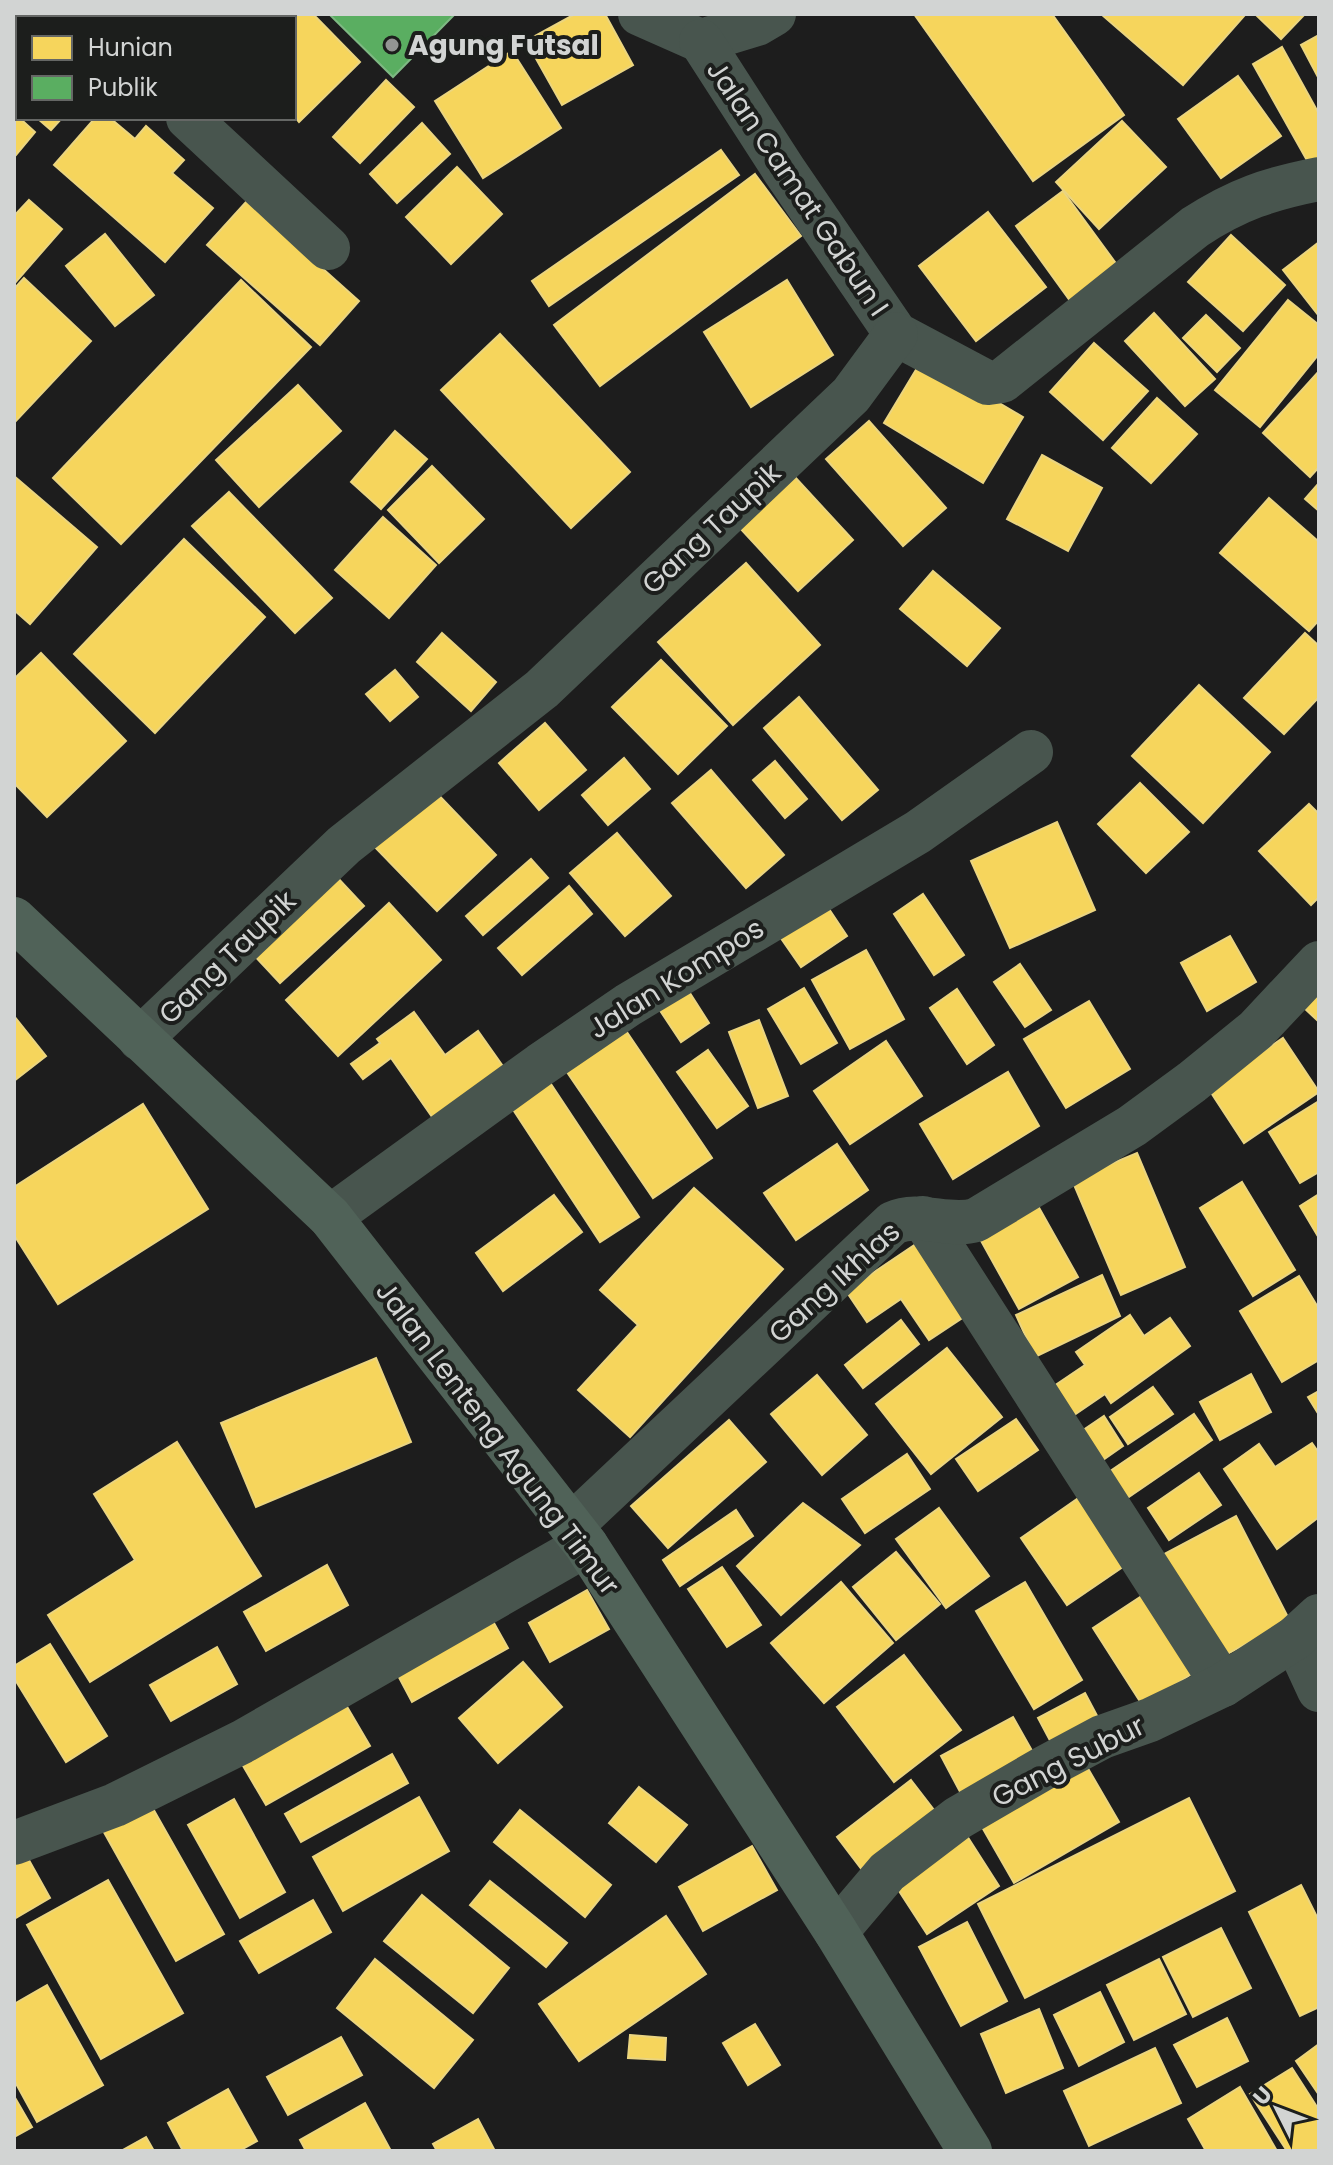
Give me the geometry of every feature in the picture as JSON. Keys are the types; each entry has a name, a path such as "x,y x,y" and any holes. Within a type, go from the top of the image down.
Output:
{"main road":[{"name":"Jalan Lenteng Agung Timur","path":"14,919 330,1217 579,1536 836,1932 970,2151"}],"street":[{"name":"Jalan Camat Gabun I","path":"640,14 701,41 896,334"},
{"name":"Jalan Camat Gabun I","path":"701,41 757,24 774,14"},
{"path":"190,120 336,239 223,120"},
{"path":"896,334 988,383 1002,381 1195,227 1220,211 1269,189 1319,179"},
{"name":"Gang Taupik","path":"140,1039 344,845 542,689 851,395 896,334"},
{"name":"Jalan Kompos","path":"330,1217 628,1005 918,832 1031,752"},
{"name":"Gang Ikhlas","path":"579,1536 893,1223 905,1218 954,1223 976,1220 1132,1126 1256,1030 1319,963"},
{"path":"923,1218 1223,1685"},
{"path":"14,1843 115,1805 242,1742 540,1572 579,1536"},
{"path":"1307,1627 1319,1690"},
{"name":"Gang Subur","path":"836,1932 887,1872 958,1818 1102,1737 1150,1720 1223,1685 1307,1627"}],"building: Hunian":[{"path":"186,14 268,14 266,16"},
{"path":"313,14 360,62 299,122 296,118 296,16 281,16"},
{"path":"575,14 605,14 633,65 562,105 526,41"},
{"path":"914,14 1052,14 1124,115 1033,181"},
{"path":"1101,14 1242,14 1244,16 1183,85"},
{"path":"1255,14 1305,14 1281,39"},
{"path":"14,18 16,69 14,71"},
{"path":"1319,35 1319,79 1301,45"},
{"path":"1282,47 1319,114 1319,159 1309,164 1253,64"},
{"path":"512,51 561,128 483,178 435,101"},
{"path":"1238,76 1281,136 1221,178 1178,119"},
{"path":"386,80 414,107 360,163 333,137"},
{"path":"14,113 16,120 22,120 35,132 14,154"},
{"path":"39,120 60,120 51,130"},
{"path":"93,120 112,120 135,139 146,126 184,160 172,173 213,208 165,262 54,165"},
{"path":"1122,121 1166,167 1099,229 1056,182"},
{"path":"422,123 450,154 397,203 370,174"},
{"path":"721,150 739,175 549,306 532,281"},
{"path":"457,167 502,214 451,264 406,217"},
{"path":"755,174 801,236 600,386 554,325"},
{"path":"1063,191 1123,273 1076,309 1016,226"},
{"path":"29,200 62,229 14,284 14,216"},
{"path":"247,201 359,301 320,345 207,245"},
{"path":"988,212 1046,287 976,341 919,266"},
{"path":"105,234 154,295 115,326 66,266"},
{"path":"1231,235 1285,285 1243,331 1188,282"},
{"path":"1319,242 1319,316 1283,270"},
{"path":"24,278 91,341 14,423 14,289"},
{"path":"241,280 311,347 121,544 53,478"},
{"path":"787,280 833,355 751,407 704,332"},
{"path":"1288,300 1319,325 1319,354 1260,427 1215,390"},
{"path":"1154,313 1215,379 1185,406 1125,341"},
{"path":"1206,315 1240,348 1217,372 1183,338"},
{"path":"500,334 630,472 571,528 441,390"},
{"path":"1094,343 1148,391 1103,440 1050,392"},
{"path":"923,358 1023,417 983,483 884,423"},
{"path":"1319,371 1319,467 1310,477 1263,433"},
{"path":"298,385 341,431 259,507 216,460"},
{"path":"1157,398 1197,434 1151,483 1112,448"},
{"path":"869,421 946,508 903,546 826,459"},
{"path":"395,431 427,459 381,509 351,482"},
{"path":"1042,455 1102,488 1068,551 1007,519"},
{"path":"432,466 484,519 439,563 388,510"},
{"path":"14,476 97,547 30,624 14,610"},
{"path":"794,476 853,540 798,591 739,527"},
{"path":"1319,483 1319,511 1305,499"},
{"path":"229,492 332,598 295,633 192,526"},
{"path":"1269,498 1319,542 1319,620 1309,631 1220,553"},
{"path":"383,517 436,565 389,618 335,570"},
{"path":"184,539 265,617 155,733 74,654"},
{"path":"746,563 820,645 733,725 658,642"},
{"path":"933,571 1000,628 967,666 900,609"},
{"path":"442,633 496,682 471,711 417,662"},
{"path":"1305,633 1319,646 1319,697 1284,734 1244,698"},
{"path":"41,653 126,741 47,817 14,783 14,679"},
{"path":"661,660 727,726 678,774 612,707"},
{"path":"395,670 418,697 390,721 366,694"},
{"path":"1199,685 1270,752 1203,823 1132,756"},
{"path":"799,697 878,790 842,820 764,728"},
{"path":"545,723 586,770 539,810 499,763"},
{"path":"624,758 650,789 608,825 582,795"},
{"path":"775,761 807,799 785,818 753,780"},
{"path":"711,770 784,855 746,888 672,803"},
{"path":"1140,783 1189,832 1146,873 1098,824"},
{"path":"429,785 496,855 437,911 370,842"},
{"path":"1309,804 1319,814 1319,897 1311,905 1259,851"},
{"path":"1057,822 1095,910 1010,948 971,861"},
{"path":"617,833 671,896 625,936 570,873"},
{"path":"531,859 548,878 483,935 466,916"},
{"path":"335,875 364,906 280,983 250,951"},
{"path":"569,886 592,914 522,975 498,948"},
{"path":"923,894 964,955 934,975 894,914"},
{"path":"389,903 441,960 338,1056 286,1000"},
{"path":"825,903 847,936 801,967 778,934"},
{"path":"1230,936 1256,982 1207,1011 1181,963"},
{"path":"866,950 904,1019 850,1049 812,980"},
{"path":"1020,964 1051,1010 1025,1027 994,982"},
{"path":"804,988 837,1043 801,1064 768,1009"},
{"path":"1319,988 1319,1022 1302,1006"},
{"path":"957,989 994,1045 967,1064 930,1008"},
{"path":"688,990 709,1023 681,1042 659,1009"},
{"path":"1089,1001 1130,1069 1066,1108 1024,1039"},
{"path":"414,1012 445,1055 478,1031 507,1072 435,1121 391,1058 363,1079 351,1064 380,1043 377,1039"},
{"path":"14,1016 46,1056 14,1081"},
{"path":"616,1016 712,1158 653,1198 556,1056"},
{"path":"759,1020 788,1096 758,1108 729,1032"},
{"path":"1283,1038 1319,1092 1244,1143 1208,1088"},
{"path":"886,1041 922,1096 850,1144 814,1091"},
{"path":"708,1050 748,1106 717,1128 677,1072"},
{"path":"1008,1072 1039,1126 953,1179 920,1124"},
{"path":"545,1075 639,1217 600,1242 506,1099"},
{"path":"1319,1101 1319,1172 1300,1183 1269,1132"},
{"path":"143,1104 208,1209 58,1304 14,1235 14,1187"},
{"path":"837,1144 868,1190 796,1240 764,1193"},
{"path":"1137,1153 1185,1267 1121,1295 1072,1180"},
{"path":"1242,1182 1295,1270 1253,1296 1200,1208"},
{"path":"694,1188 783,1269 630,1437 578,1390 638,1325 600,1290"},
{"path":"1319,1194 1319,1238 1300,1206"},
{"path":"554,1195 582,1232 503,1291 476,1253"},
{"path":"1033,1197 1078,1277 1019,1309 975,1230"},
{"path":"919,1242 967,1315 929,1340 901,1299 867,1322 846,1291"},
{"path":"1102,1275 1120,1316 1035,1357 1016,1315"},
{"path":"1299,1276 1319,1309 1319,1360 1282,1382 1240,1311"},
{"path":"1130,1315 1144,1336 1170,1318 1190,1346 1111,1403 1105,1394 1074,1415 1054,1386 1085,1365 1076,1352"},
{"path":"901,1320 919,1344 863,1388 845,1365"},
{"path":"947,1348 1002,1417 931,1474 876,1404"},
{"path":"376,1358 411,1442 256,1507 221,1423"},
{"path":"1251,1374 1271,1412 1220,1440 1200,1402"},
{"path":"817,1375 867,1435 822,1475 771,1414"},
{"path":"1153,1387 1173,1414 1128,1444 1110,1417"},
{"path":"1319,1391 1319,1415 1308,1397"},
{"path":"1194,1414 1212,1440 1117,1505 1100,1478"},
{"path":"1104,1416 1123,1446 1090,1469 1070,1439"},
{"path":"1016,1419 1038,1450 978,1491 956,1459"},
{"path":"729,1420 766,1462 668,1548 631,1506"},
{"path":"177,1442 261,1576 90,1682 48,1615 135,1560 94,1494"},
{"path":"1312,1443 1319,1453 1319,1517 1277,1549 1224,1469 1259,1444 1275,1467"},
{"path":"907,1454 930,1489 865,1533 842,1499"},
{"path":"1199,1473 1221,1505 1169,1540 1148,1508"},
{"path":"1090,1490 1136,1558 1067,1605 1021,1538"},
{"path":"803,1503 860,1545 781,1615 737,1566"},
{"path":"939,1508 989,1576 946,1608 896,1539"},
{"path":"736,1510 753,1536 680,1586 663,1560"},
{"path":"1236,1516 1290,1621 1212,1662 1155,1559"},
{"path":"896,1552 940,1604 896,1640 853,1587"},
{"path":"327,1565 348,1605 266,1651 244,1612"},
{"path":"722,1567 761,1625 727,1647 688,1589"},
{"path":"841,1582 893,1643 824,1703 771,1643"},
{"path":"1025,1582 1082,1680 1034,1709 976,1611"},
{"path":"1154,1588 1205,1665 1143,1706 1093,1628"},
{"path":"587,1590 609,1629 550,1662 529,1623"},
{"path":"490,1616 508,1648 412,1702 395,1670"},
{"path":"50,1644 107,1736 66,1762 14,1678 14,1666"},
{"path":"217,1647 237,1684 171,1721 150,1685"},
{"path":"904,1655 961,1730 894,1782 837,1707"},
{"path":"523,1662 562,1707 498,1763 459,1718"},
{"path":"1085,1693 1102,1725 1055,1750 1038,1718"},
{"path":"346,1705 370,1746 266,1805 242,1764"},
{"path":"1013,1717 1039,1763 966,1803 941,1756"},
{"path":"1079,1753 1119,1822 1014,1883 974,1813"},
{"path":"392,1754 408,1783 301,1842 285,1814"},
{"path":"911,1780 941,1819 866,1875 837,1837"},
{"path":"639,1787 687,1825 656,1862 609,1823"},
{"path":"419,1797 449,1851 343,1911 313,1857"},
{"path":"147,1798 224,1934 176,1961 100,1825"},
{"path":"1189,1798 1235,1891 1025,1998 978,1904"},
{"path":"234,1799 285,1892 240,1918 188,1825"},
{"path":"520,1810 611,1885 585,1917 494,1842"},
{"path":"960,1825 999,1886 927,1934 888,1874"},
{"path":"752,1846 777,1890 703,1931 679,1887"},
{"path":"25,1853 50,1898 14,1919 14,1859"},
{"path":"108,1880 183,2013 101,2059 27,1925"},
{"path":"490,1881 567,1943 546,1967 470,1905"},
{"path":"1301,1885 1319,1921 1319,2007 1300,2016 1249,1912"},
{"path":"422,1895 509,1968 473,2013 384,1941"},
{"path":"313,1900 331,1932 259,1973 240,1941"},
{"path":"666,1916 706,1974 579,2061 539,2004"},
{"path":"967,1922 1007,2001 961,2026 919,1947"},
{"path":"1221,1928 1251,1988 1193,2017 1163,1957"},
{"path":"375,1959 473,2040 434,2088 337,2008"},
{"path":"1159,1959 1186,2014 1134,2040 1107,1985"},
{"path":"47,1985 103,2085 37,2122 14,2080 14,2004"},
{"path":"1100,1992 1124,2042 1079,2066 1054,2015"},
{"path":"1039,2009 1063,2068 1006,2093 981,2034"},
{"path":"1227,2018 1248,2061 1197,2087 1174,2045"},
{"path":"755,2024 780,2065 748,2085 723,2043"},
{"path":"630,2035 666,2038 665,2060 628,2058"},
{"path":"341,2037 362,2075 288,2115 267,2077"},
{"path":"1319,2044 1319,2095 1296,2061"},
{"path":"1155,2048 1181,2103 1089,2146 1064,2091"},
{"path":"1292,2068 1319,2110 1319,2151 1287,2151 1250,2094"},
{"path":"1240,2087 1277,2151 1206,2151 1188,2119"},
{"path":"228,2089 257,2141 239,2151 183,2151 168,2123"},
{"path":"14,2096 32,2127 14,2137"},
{"path":"365,2103 391,2151 306,2151 300,2140"},
{"path":"478,2119 495,2151 437,2151 433,2144"},
{"path":"146,2137 154,2151 121,2151"}],"building: Publik":[{"name":"Agung Futsal","path":"329,14 455,14 393,77"}],"place":[{"name":"Agung Futsal","path":"392,45"}]}
